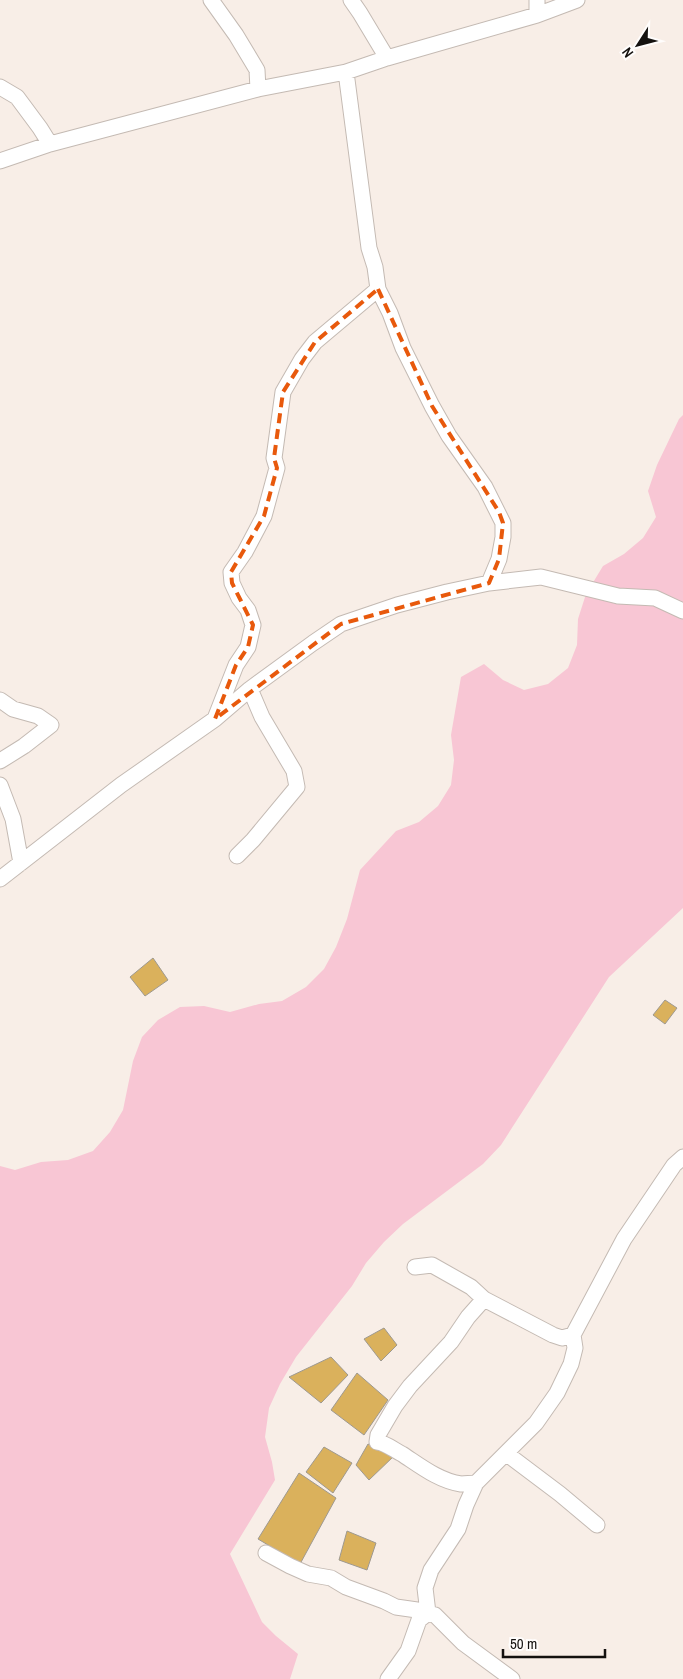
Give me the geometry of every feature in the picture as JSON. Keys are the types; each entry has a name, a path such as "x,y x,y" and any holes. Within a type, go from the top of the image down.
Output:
{"street":[{"path":"211,0 257,70 258,89"},
{"path":"351,0 386,58"},
{"path":"0,161 50,144 258,89 346,72 537,8 577,0"},
{"path":"346,72 369,248 375,267 378,289 390,313 403,348 432,406 449,436 485,487 503,523 503,538 499,559 489,583"},
{"path":"0,87 17,98 50,144"},
{"path":"215,719 236,665 248,647 253,625 248,610 232,584 231,572 264,516 277,468 274,458 283,392 302,359 315,342 378,289"},
{"path":"0,879 121,785 215,719 250,689 313,642 341,624 397,605 489,583 540,577 618,596 655,598 683,612"},
{"path":"237,856 298,787 294,771 262,717 250,689"},
{"path":"0,700 13,709 38,716 51,726 0,761"},
{"path":"0,785 13,819 21,863"},
{"path":"428,1613 425,1588 431,1570 458,1529 466,1504 476,1483 536,1423 557,1393 573,1356 575,1348 574,1335 624,1238 674,1165 683,1158"},
{"path":"415,1267 432,1265 470,1287 484,1299 553,1335 562,1338 574,1335"},
{"path":"476,1483 460,1484 426,1470 378,1442 378,1435 395,1406 410,1386 452,1342 468,1316 484,1299"},
{"path":"507,1454 597,1525"},
{"path":"266,1553 308,1574 331,1578 346,1587 396,1607 435,1615 463,1643 512,1679"},
{"path":"388,1679 408,1651 419,1620 428,1613"}],"highlighted area":[{"path":"378,289 432,406 499,512 503,523 499,559 489,583 341,624 215,719 236,665 248,647 253,625 232,583 231,572 264,516 277,468 274,458 283,392 315,342"}],"shaded area":[{"path":"683,415 683,908 609,977 501,1145 483,1164 403,1224 384,1242 366,1263 352,1286 296,1357 280,1384 269,1408 265,1437 275,1480 230,1554 262,1622 298,1654 290,1679 0,1679 0,1166 15,1170 41,1162 68,1160 93,1151 110,1132 123,1110 133,1061 142,1037 158,1020 180,1007 204,1006 230,1012 259,1004 282,1001 306,987 324,969 336,947 347,919 360,870 396,831 419,822 438,806 451,785 454,760 451,735 461,677 484,664 503,680 524,690 548,684 568,668 577,645 578,619 586,594 603,566 624,554 643,538 656,517 648,491 657,465 679,419"}],"building":[{"path":"153,958 168,980 145,996 130,977"},
{"path":"665,1000 677,1008 665,1024 653,1015"},
{"path":"384,1328 397,1345 381,1361 364,1339"},
{"path":"331,1357 348,1375 321,1403 289,1377"},
{"path":"357,1373 388,1400 364,1435 331,1410"},
{"path":"368,1444 395,1455 369,1480 356,1465"},
{"path":"324,1447 352,1463 333,1493 306,1472"},
{"path":"299,1473 336,1498 300,1564 258,1539"},
{"path":"347,1531 376,1543 367,1570 339,1560"}]}
